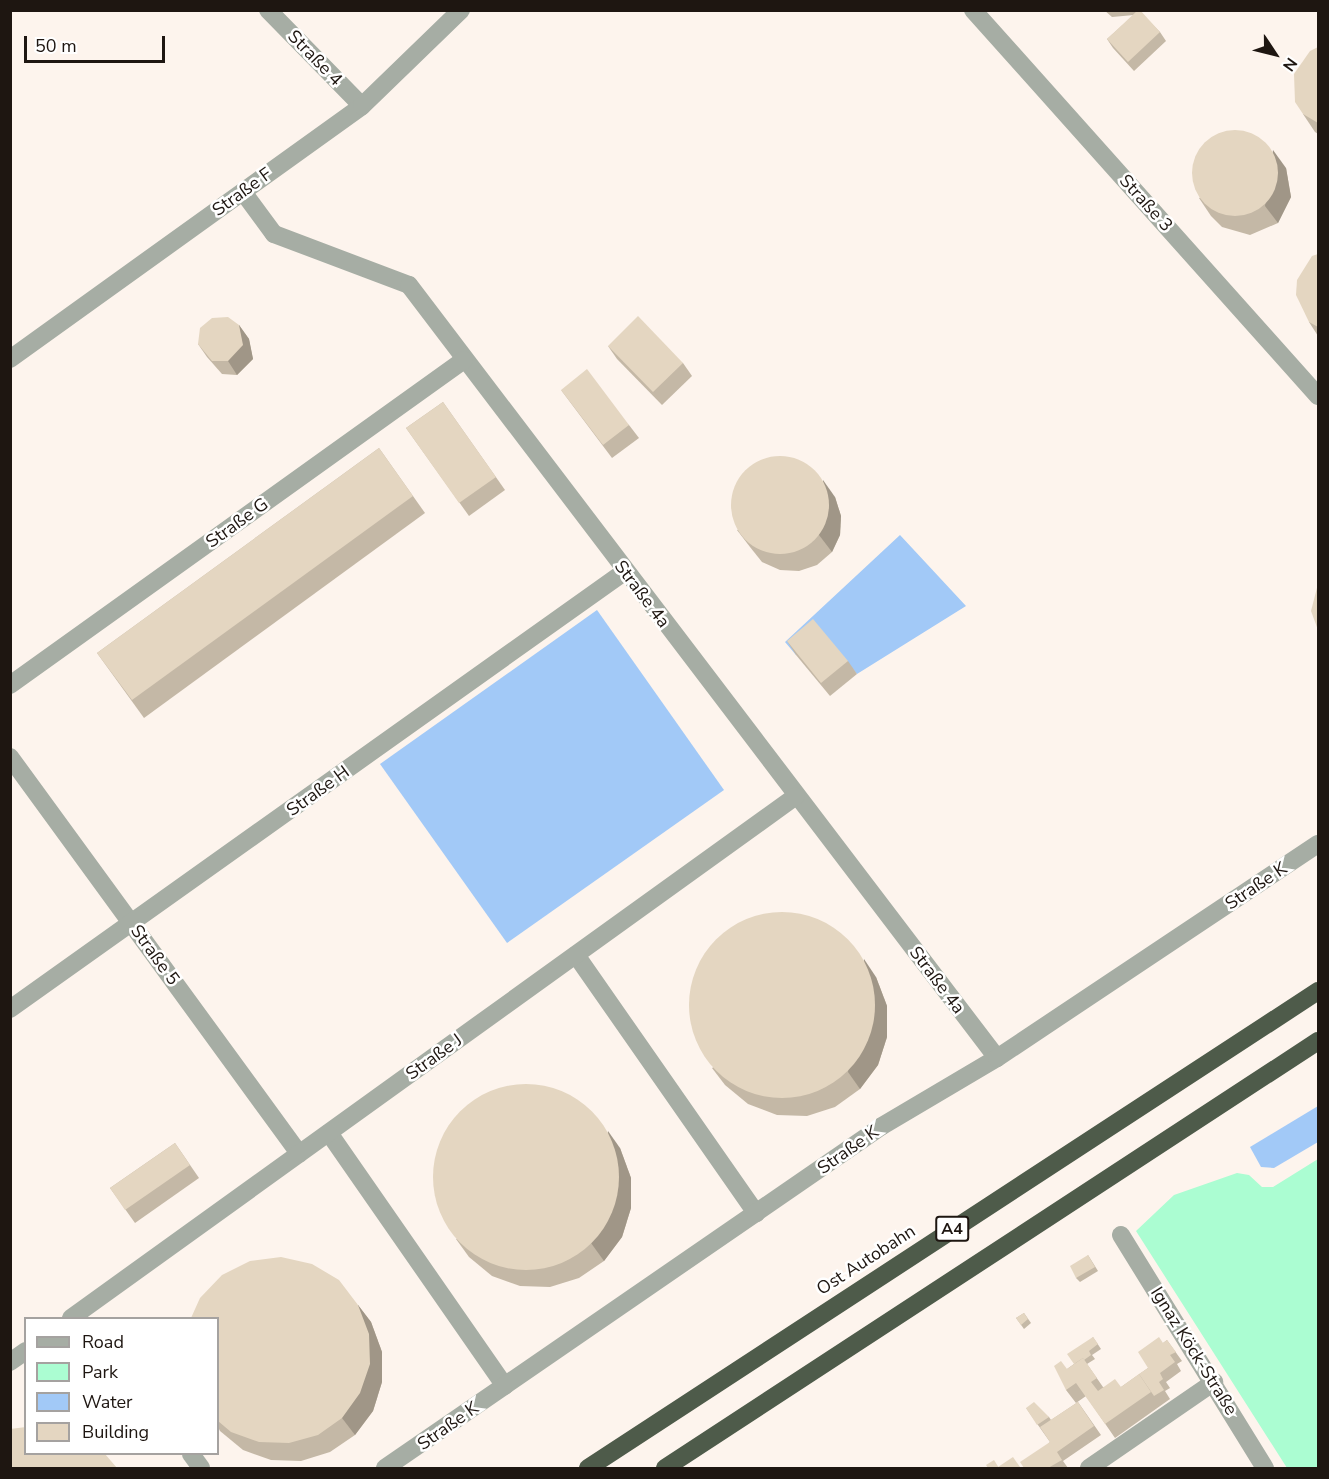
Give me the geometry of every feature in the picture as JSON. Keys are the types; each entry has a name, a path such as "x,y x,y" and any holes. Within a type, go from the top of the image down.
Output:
{"highway":[{"name":"Ost Autobahn","path":"588,1468 1318,991"},
{"name":"A4","path":"665,1468 1318,1041"}],"street":[{"name":"Straße 4","path":"268,10 362,106"},
{"name":"Straße F","path":"10,359 362,106 460,10"},
{"name":"Straße 3","path":"983,14 1318,396"},
{"name":"Straße 4a","path":"243,192 274,234 409,285 624,572 997,1058"},
{"name":"Straße G","path":"10,685 464,360"},
{"name":"Straße H","path":"10,1009 624,572"},
{"name":"Straße 5","path":"10,757 299,1154"},
{"name":"Straße J","path":"75,1317 93,1312 299,1154 796,796"},
{"name":"Straße K","path":"386,1468 882,1126 997,1058 1318,844"},
{"path":"576,955 756,1213"},
{"path":"328,1133 505,1386"},
{"name":"Ignaz Köck-Straße","path":"1121,1234 1265,1468"},
{"path":"10,1362 24,1353"},
{"path":"1089,1468 1214,1382"},
{"path":"191,1455 201,1468"}],"green space":[{"path":"1318,1159 1318,1468 1287,1468 1136,1231 1174,1195 1237,1173 1249,1175 1262,1187 1273,1187"}],"water":[{"path":"900,535 966,606 857,674 823,633 796,655 785,642"},
{"path":"597,610 724,790 507,943 380,764"},
{"path":"1318,1106 1318,1142 1274,1168 1261,1167 1250,1147"}],"building":[{"path":"1138,10 1160,32 1128,62 1107,39"},
{"path":"1318,47 1318,123 1303,114 1295,102 1294,74 1310,51"},
{"path":"1235,130 1259,137 1271,149 1278,173 1271,197 1259,209 1235,216 1211,209 1199,197 1192,173 1199,149 1211,137"},
{"path":"1318,254 1318,327 1309,322 1296,295 1297,280 1312,256"},
{"path":"638,316 683,363 653,392 608,346"},
{"path":"228,317 239,325 243,345 228,361 212,361 198,344 200,328 212,318"},
{"path":"587,369 629,425 603,445 561,390"},
{"path":"443,402 496,477 459,503 406,428"},
{"path":"379,448 413,496 132,700 97,653"},
{"path":"780,456 799,460 815,470 825,486 829,505 825,524 815,540 799,550 780,554 761,550 745,540 735,524 731,505 735,486 745,470 761,460"},
{"path":"1318,584 1318,630 1311,611"},
{"path":"813,619 848,661 821,683 787,641"},
{"path":"782,912 817,919 848,939 868,970 875,1005 868,1040 848,1071 817,1091 782,1098 747,1091 716,1071 696,1040 689,1005 696,970 716,939 747,919"},
{"path":"526,1084 561,1091 592,1111 612,1142 619,1177 612,1212 592,1243 561,1263 526,1270 491,1263 460,1243 440,1212 433,1177 440,1142 460,1111 491,1091"},
{"path":"175,1143 190,1165 125,1210 110,1188"},
{"path":"1088,1255 1095,1267 1076,1278 1070,1266"},
{"path":"281,1257 312,1264 339,1280 358,1305 369,1334 370,1364 360,1393 342,1418 318,1435 289,1443 259,1442 231,1432 219,1422 219,1317 191,1317 200,1298 222,1275 250,1261"},
{"path":"1024,1313 1028,1319 1021,1325 1016,1318"},
{"path":"1093,1337 1098,1344 1089,1351 1091,1355 1074,1364 1067,1354"},
{"path":"1159,1337 1163,1343 1167,1340 1176,1352 1170,1355 1175,1362 1160,1373 1163,1379 1159,1382 1164,1390 1154,1396 1139,1374 1148,1368 1138,1352"},
{"path":"1083,1358 1097,1378 1091,1382 1098,1391 1115,1379 1121,1387 1139,1374 1151,1392 1105,1424 1076,1383 1066,1390 1054,1366 1061,1361 1067,1369"},
{"path":"1034,1402 1049,1417 1037,1425 1026,1408"},
{"path":"1078,1402 1094,1426 1057,1452 1062,1460 1048,1468 1024,1468 1020,1462 1050,1442 1040,1427"},
{"path":"24,1427 24,1455 106,1455 117,1468 10,1468 10,1429"},
{"path":"1013,1457 1020,1467 998,1467"},
{"path":"994,1460 999,1468 988,1468 986,1465"}]}
